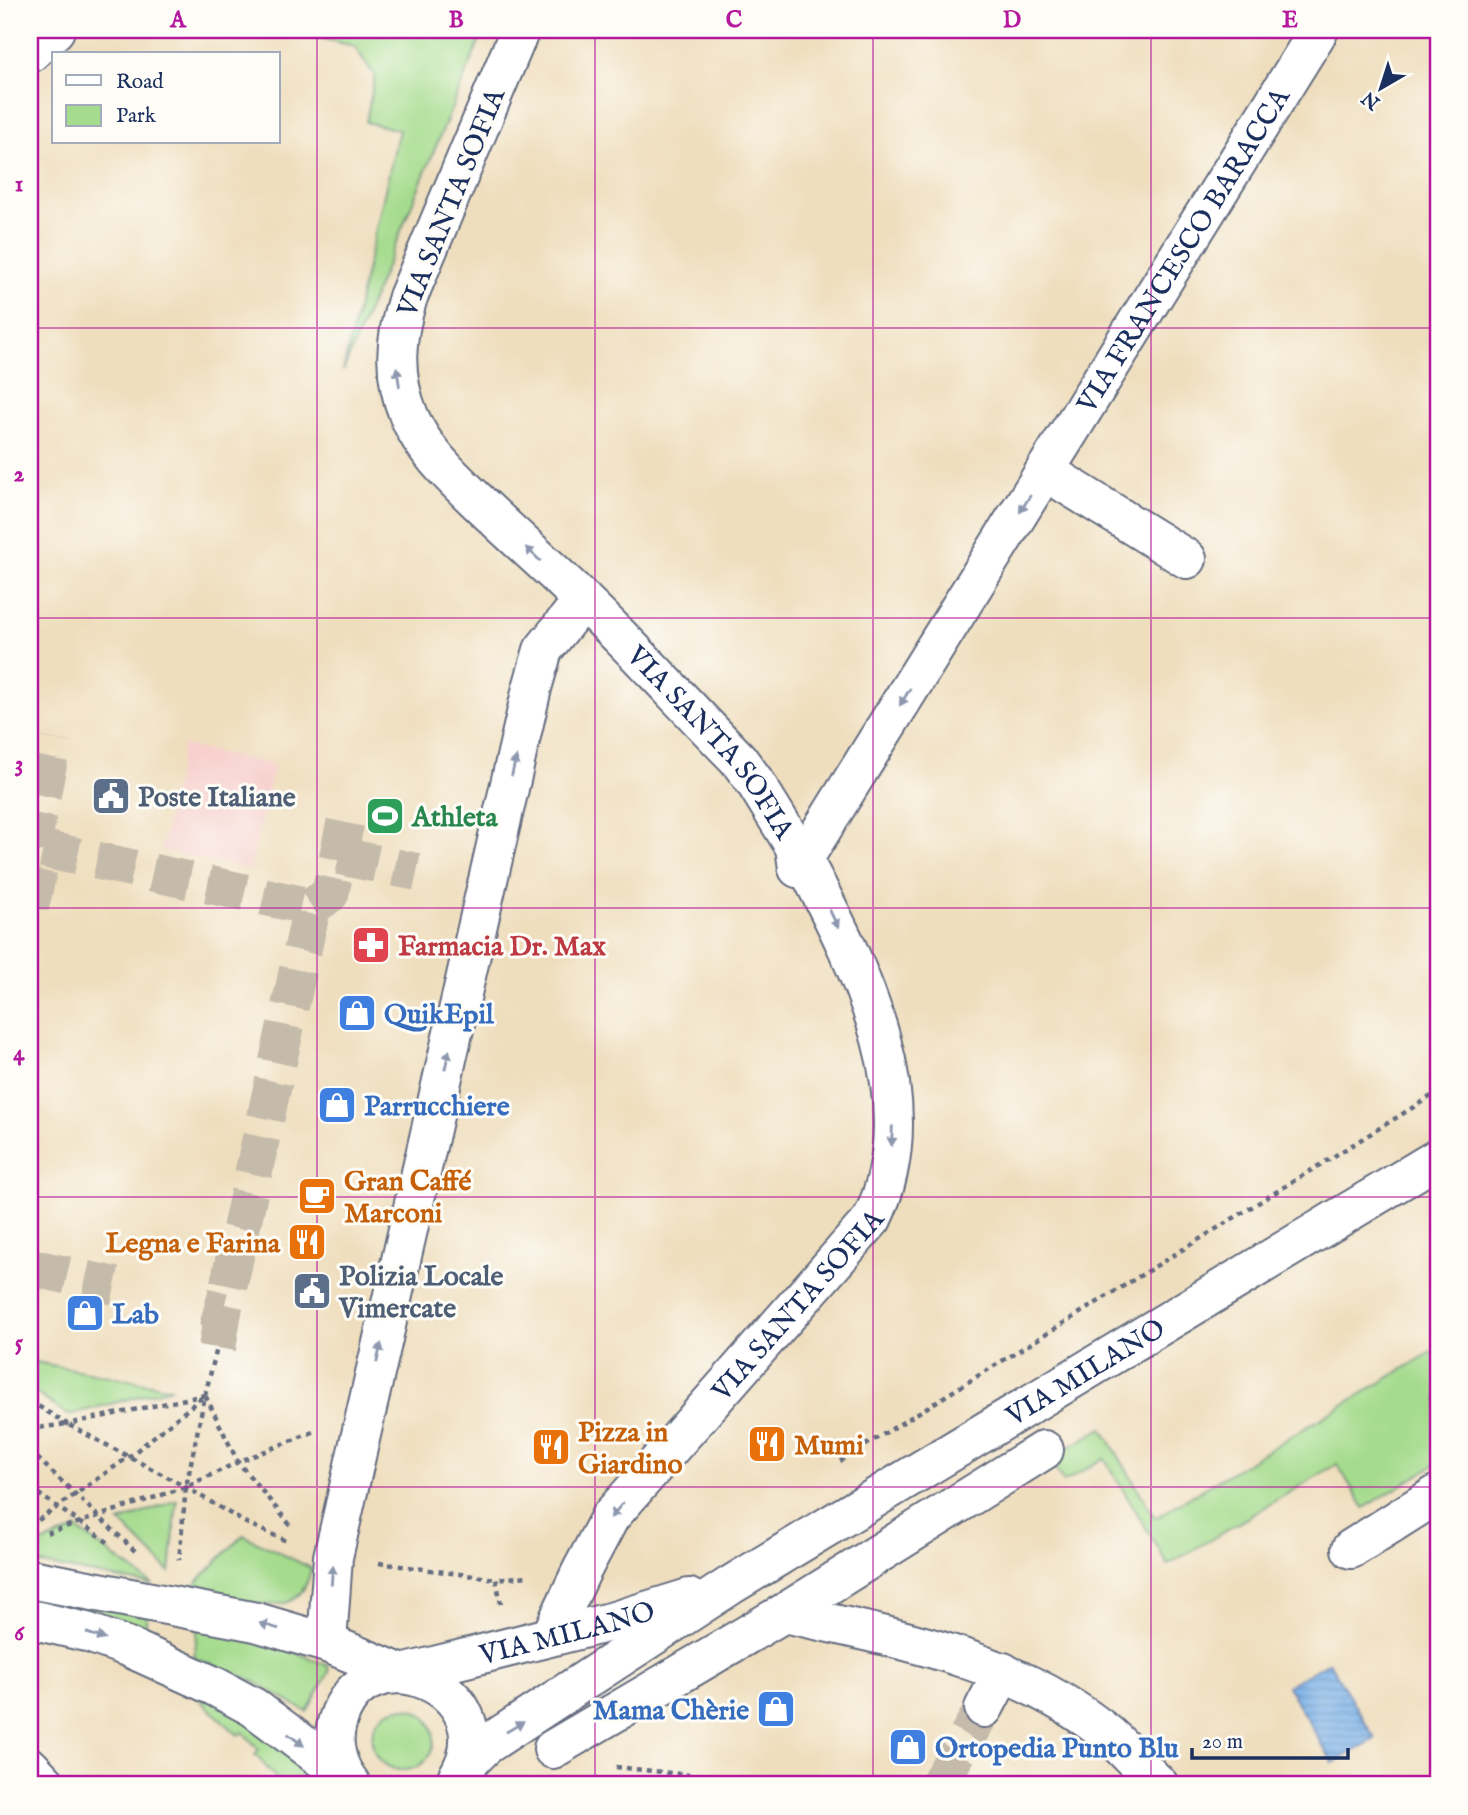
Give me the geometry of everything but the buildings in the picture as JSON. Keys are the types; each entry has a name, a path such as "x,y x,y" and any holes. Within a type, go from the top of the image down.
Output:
{"street":[{"path":"30,53 55,30"},
{"name":"VIA SANTA SOFIA","path":"520,30 408,297 399,330 396,370 410,418 437,459 486,510 583,600 738,760 755,782 795,847 799,868 807,867 846,945 887,1057 893,1093 893,1133 889,1168 882,1198 872,1219 610,1517 551,1636"},
{"name":"VIA FRANCESCO BARACCA","path":"799,868 1319,30"},
{"path":"1045,471 1187,559"},
{"path":"327,1643 323,1555 532,688 543,650 583,600"},
{"name":"VIA MILANO","path":"461,1780 474,1755 494,1740 731,1585 1438,1158"},
{"path":"553,1749 784,1613 1044,1450"},
{"path":"1351,1549 1438,1493"},
{"path":"30,1579 256,1622 327,1643 402,1674 433,1682 452,1697 467,1728 468,1744 461,1780"},
{"name":"VIA MILANO","path":"348,1781 337,1759 334,1740 337,1721 345,1703 366,1683 383,1676 402,1674 614,1621 731,1585"},
{"path":"784,1613 922,1644 1003,1672 1059,1701 1110,1736 1158,1785"},
{"path":"30,1619 86,1632 128,1647 214,1686 253,1707 348,1781"},
{"path":"984,1708 1003,1672"},
{"path":"30,1767 47,1785"}],"path":[{"path":"178,1564 186,1487 217,1348"},
{"path":"205,1395 238,1462 323,1555"},
{"path":"30,1429 67,1424 205,1395"},
{"path":"30,1526 130,1456 205,1395"},
{"path":"30,1401 244,1522 323,1555 496,1579"},
{"path":"42,1535 186,1487 238,1462 324,1428"},
{"path":"30,1451 137,1553"},
{"path":"30,1488 122,1552"}],"shaded area":[{"path":"183,745 274,765 250,870 161,850"}],"green space":[{"path":"308,30 484,30 343,371 399,130 366,122 375,76 354,46 307,35"},
{"path":"1438,1348 1438,1463 1364,1508 1337,1464 1168,1565 1104,1458 1064,1482 1049,1459 1102,1428 1155,1518"},
{"path":"30,1361 171,1388 68,1415 30,1389"},
{"path":"177,1500 170,1572 120,1522"},
{"path":"77,1529 153,1585 30,1562 30,1548"},
{"path":"243,1535 311,1568 300,1594 282,1604 270,1605 187,1592"},
{"path":"65,1602 147,1616 144,1635 64,1608"},
{"path":"198,1626 289,1649 328,1666 329,1672 307,1712 249,1679 194,1658"},
{"path":"191,1692 258,1720 295,1761 301,1775 300,1785 282,1785 255,1754 259,1750 243,1732 238,1735"},
{"path":"397,1708 409,1708 425,1717 432,1727 432,1751 425,1761 409,1770 397,1770 386,1765 377,1756 372,1745 372,1733 377,1722 386,1713"}],"water":[{"path":"1329,1662 1375,1739 1333,1763 1287,1686"}],"tunnel":[{"path":"43,849 34,834 53,739"},
{"path":"312,907 330,894 349,806"},
{"path":"30,907 43,849 312,907 223,1311 204,1306"},
{"path":"339,856 417,872"},
{"path":"30,1267 115,1286"},
{"path":"217,1348 223,1311"},
{"path":"938,1785 984,1708"}],"place":[{"name":"Poste Italiane","path":"111,796"},
{"name":"Athleta","path":"385,816"},
{"name":"Farmacia Dr. Max","path":"371,945"},
{"name":"QuikEpil","path":"357,1013"},
{"name":"Parrucchiere","path":"337,1105"},
{"name":"Gran Caffé Marconi","path":"317,1196"},
{"name":"Legna e Farina","path":"307,1242"},
{"name":"Polizia Locale Vimercate","path":"312,1291"},
{"name":"Lab","path":"85,1313"},
{"name":"Mumi","path":"767,1444"},
{"name":"Pizza in Giardino","path":"551,1447"},
{"name":"Mama Chèrie","path":"776,1709"},
{"name":"Ortopedia Punto Blu","path":"908,1747"}]}
